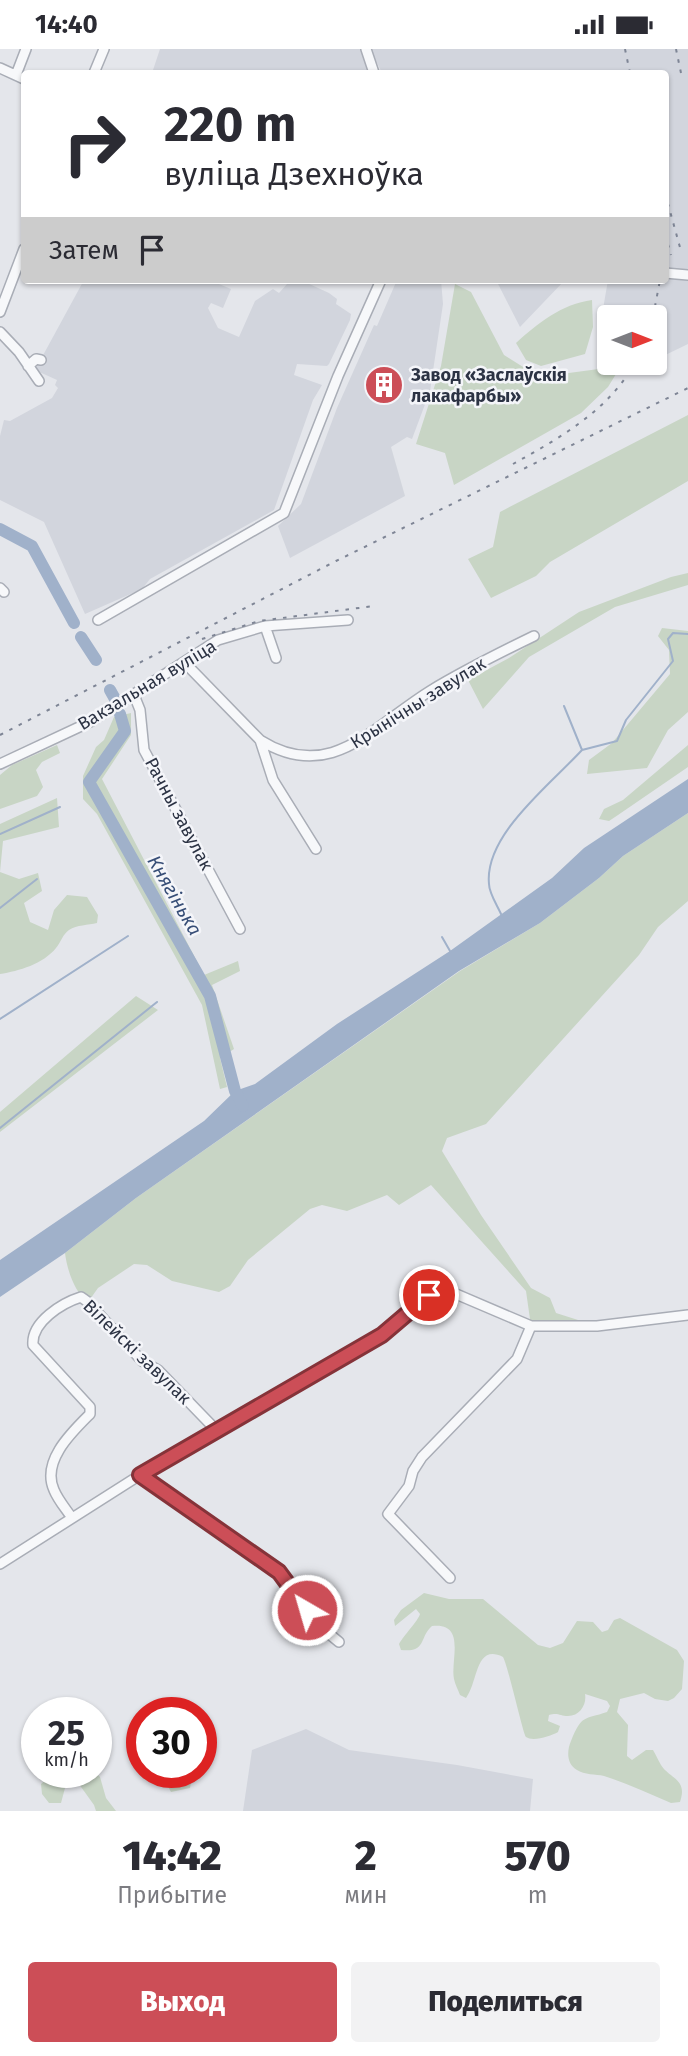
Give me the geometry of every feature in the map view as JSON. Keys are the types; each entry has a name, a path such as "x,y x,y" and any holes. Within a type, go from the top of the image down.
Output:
{"street":[{"path":"22,70 26,49"},
{"path":"95,70 104,49"},
{"path":"366,49 373,70"},
{"path":"0,68 20,77"},
{"path":"0,312 21,257"},
{"path":"669,273 688,275"},
{"path":"98,621 284,513 338,376 379,284"},
{"path":"0,332 19,352 39,381"},
{"path":"28,366 36,359 41,360"},
{"name":"Вакзальная вуліца","path":"0,764 92,720 218,640 265,626 348,620"},
{"path":"265,626 276,658"},
{"name":"Крынічны завулак","path":"260,740 283,754 294,756 319,756 343,750 430,691 534,636"},
{"path":"185,663 260,740 273,780 316,849"},
{"name":"Рачны завулак","path":"134,695 140,710 144,750 240,929"},
{"path":"0,1563 140,1475 382,1335 435,1291 449,1291 531,1326 597,1326 688,1315"},
{"name":"Вілейскі завулак","path":"72,1518 54,1490 51,1477 60,1445 90,1414 90,1407 33,1345 40,1325 65,1304 81,1297 88,1302 142,1361 158,1370 217,1431"},
{"path":"450,1578 388,1514 409,1486 413,1471 422,1457 517,1359 531,1326"},
{"path":"140,1475 279,1572 322,1628 339,1642"}],"shaded area":[{"path":"160,49 363,49 367,70 153,70"},
{"path":"370,49 688,49 688,344 667,354 667,305 604,305 607,284 669,284 669,70 380,70"},
{"path":"82,284 219,284 231,289 223,308 211,303 208,308 218,328 239,337 255,301 273,289 279,293 287,284 309,284 329,293 337,299 336,304 351,314 327,366 297,364 294,375 322,385 313,400 274,510 150,579 142,589 85,614 44,522 0,500 0,436 4,420 10,421 52,398 58,388 55,385 57,380 35,370"},
{"path":"395,284 441,284 443,304 430,391 412,439 407,437 391,447 405,496 290,558 278,526 301,504 337,408 374,325 377,326"},
{"path":"498,284 561,284 520,327"},
{"path":"306,1729 349,1750 533,1779 530,1811 243,1811 252,1750"}],"green space":[{"path":"455,284 471,292 504,355 539,377 597,369 597,375 615,375 608,387 581,413 454,485 445,453 416,444 441,366"},
{"path":"592,300 593,327 585,354 541,366 526,360 516,343 551,315"},
{"path":"688,415 688,481 550,562 536,576 491,598 468,559 493,547 500,512"},
{"path":"688,573 688,585 615,607 529,657 483,709 468,680 509,658 579,612"},
{"path":"662,628 688,631 688,712 668,730 647,768 587,774 589,760 612,743 670,674 669,650 658,636"},
{"path":"131,713 131,735 102,779 204,975 238,961 240,971 212,985 234,1049 220,1058 227,1087 220,1089 202,1005 97,814 83,799 83,776 96,747 104,740 114,717"},
{"path":"57,745 60,753 42,762 36,770 43,787 37,796 0,809 0,775 12,765"},
{"path":"688,745 688,767 609,821 599,819 604,809 623,800"},
{"path":"57,798 59,827 3,841 0,872 0,824"},
{"path":"688,813 688,901 658,927 639,955 486,1124 447,1138 442,1151 481,1215 531,1288 550,1298 556,1313 597,1326 531,1326 526,1291 431,1185 399,1205 387,1195 347,1211 322,1205 310,1209 248,1260 230,1286 219,1292 172,1281 147,1265 134,1264 98,1288 88,1302 83,1298 69,1273 65,1253 136,1198 460,971 540,923 623,856"},
{"path":"0,872 19,879 38,873 42,891 24,903 30,922 48,930 54,910 67,895 87,897 98,915 97,923 69,930 51,954 38,962 23,969 0,974"},
{"path":"136,996 158,1010 0,1132 0,1112"},
{"path":"424,1593 449,1599 483,1599 538,1645 550,1648 563,1643 577,1621 593,1622 602,1632 608,1630 614,1620 620,1618 677,1650 684,1661 682,1689 674,1698 668,1701 655,1699 644,1693 620,1699 617,1712 628,1725 627,1756 632,1760 646,1750 653,1750 661,1765 680,1784 680,1802 671,1803 613,1779 583,1773 573,1767 568,1757 569,1748 578,1726 584,1719 607,1712 610,1706 607,1701 585,1694 584,1705 576,1714 549,1715 548,1721 560,1726 558,1732 533,1739 526,1737 524,1733 503,1657 487,1655 482,1660 466,1698 460,1695 454,1679 455,1644 450,1630 443,1626 432,1626 419,1647 401,1650 399,1644 420,1614 416,1609 395,1626 394,1620 401,1610"},
{"path":"41,1788 65,1788 61,1803 49,1803 42,1794"},
{"path":"82,1788 103,1788 106,1798 116,1811 96,1811"},
{"path":"169,1788 190,1788 171,1792"}],"water":[{"path":"688,779 688,813 623,856 540,923 459,971 0,1297 0,1260 204,1121 235,1091 255,1084 337,1024 450,951 552,878 584,848"}],"waterway":[{"name":"Княгінька","path":"0,529 32,546 74,623"},
{"path":"582,750 617,741 626,720 673,661 668,639 673,633 688,634"},
{"name":"Княгінька","path":"81,637 96,660"},
{"name":"Княгінька","path":"110,690 115,699"},
{"path":"501,914 489,884 490,866 497,847 522,811 582,750 564,706"},
{"name":"Княгінька","path":"120,714 125,731 89,782 210,996 235,1091 243,1106"},
{"path":"0,834 60,807"},
{"path":"0,908 37,879"},
{"path":"0,1019 128,936"},
{"path":"442,937 450,951"},
{"path":"0,1128 157,1002"}],"railway":[{"path":"625,49 629,70"},
{"path":"676,49 681,73"},
{"path":"669,208 681,251"},
{"path":"669,248 671,255"},
{"path":"655,305 659,284"},
{"path":"513,464 582,422 612,395 627,375"},
{"path":"0,735 336,561 688,388"},
{"path":"202,639 259,621 374,606"}],"place":[{"name":"Завод «Заслаўскія лакафарбы»","path":"384,385"}],"route":[{"path":"307,1610 279,1572 140,1475 382,1335 429,1295"}]}
